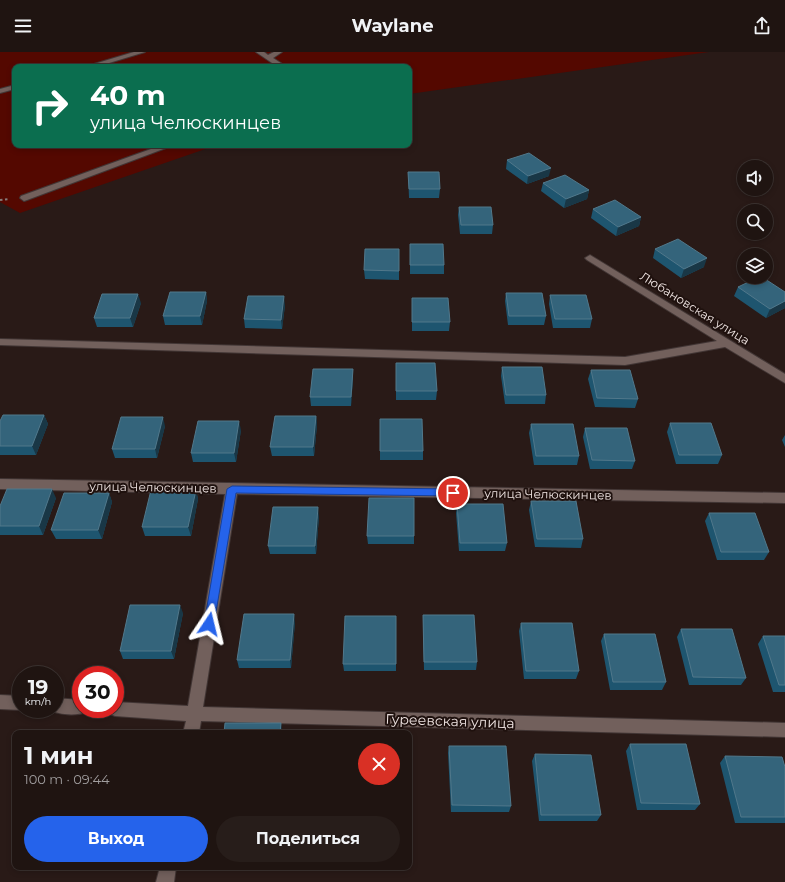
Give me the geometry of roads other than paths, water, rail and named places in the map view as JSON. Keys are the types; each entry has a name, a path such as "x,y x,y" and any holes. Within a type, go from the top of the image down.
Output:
{"street":[{"path":"99,64 142,52"},
{"path":"259,52 278,64"},
{"path":"268,58 279,52"},
{"path":"0,91 12,88"},
{"path":"24,198 162,148"},
{"name":"Любановская улица","path":"590,258 785,379"},
{"path":"0,342 626,361 726,343"},
{"name":"улица Челюскинцев","path":"0,484 785,498"},
{"path":"191,730 232,489"},
{"path":"0,702 12,703"},
{"name":"Гуреевская улица","path":"124,710 194,714 785,730"},
{"path":"165,882 167,870"}]}
